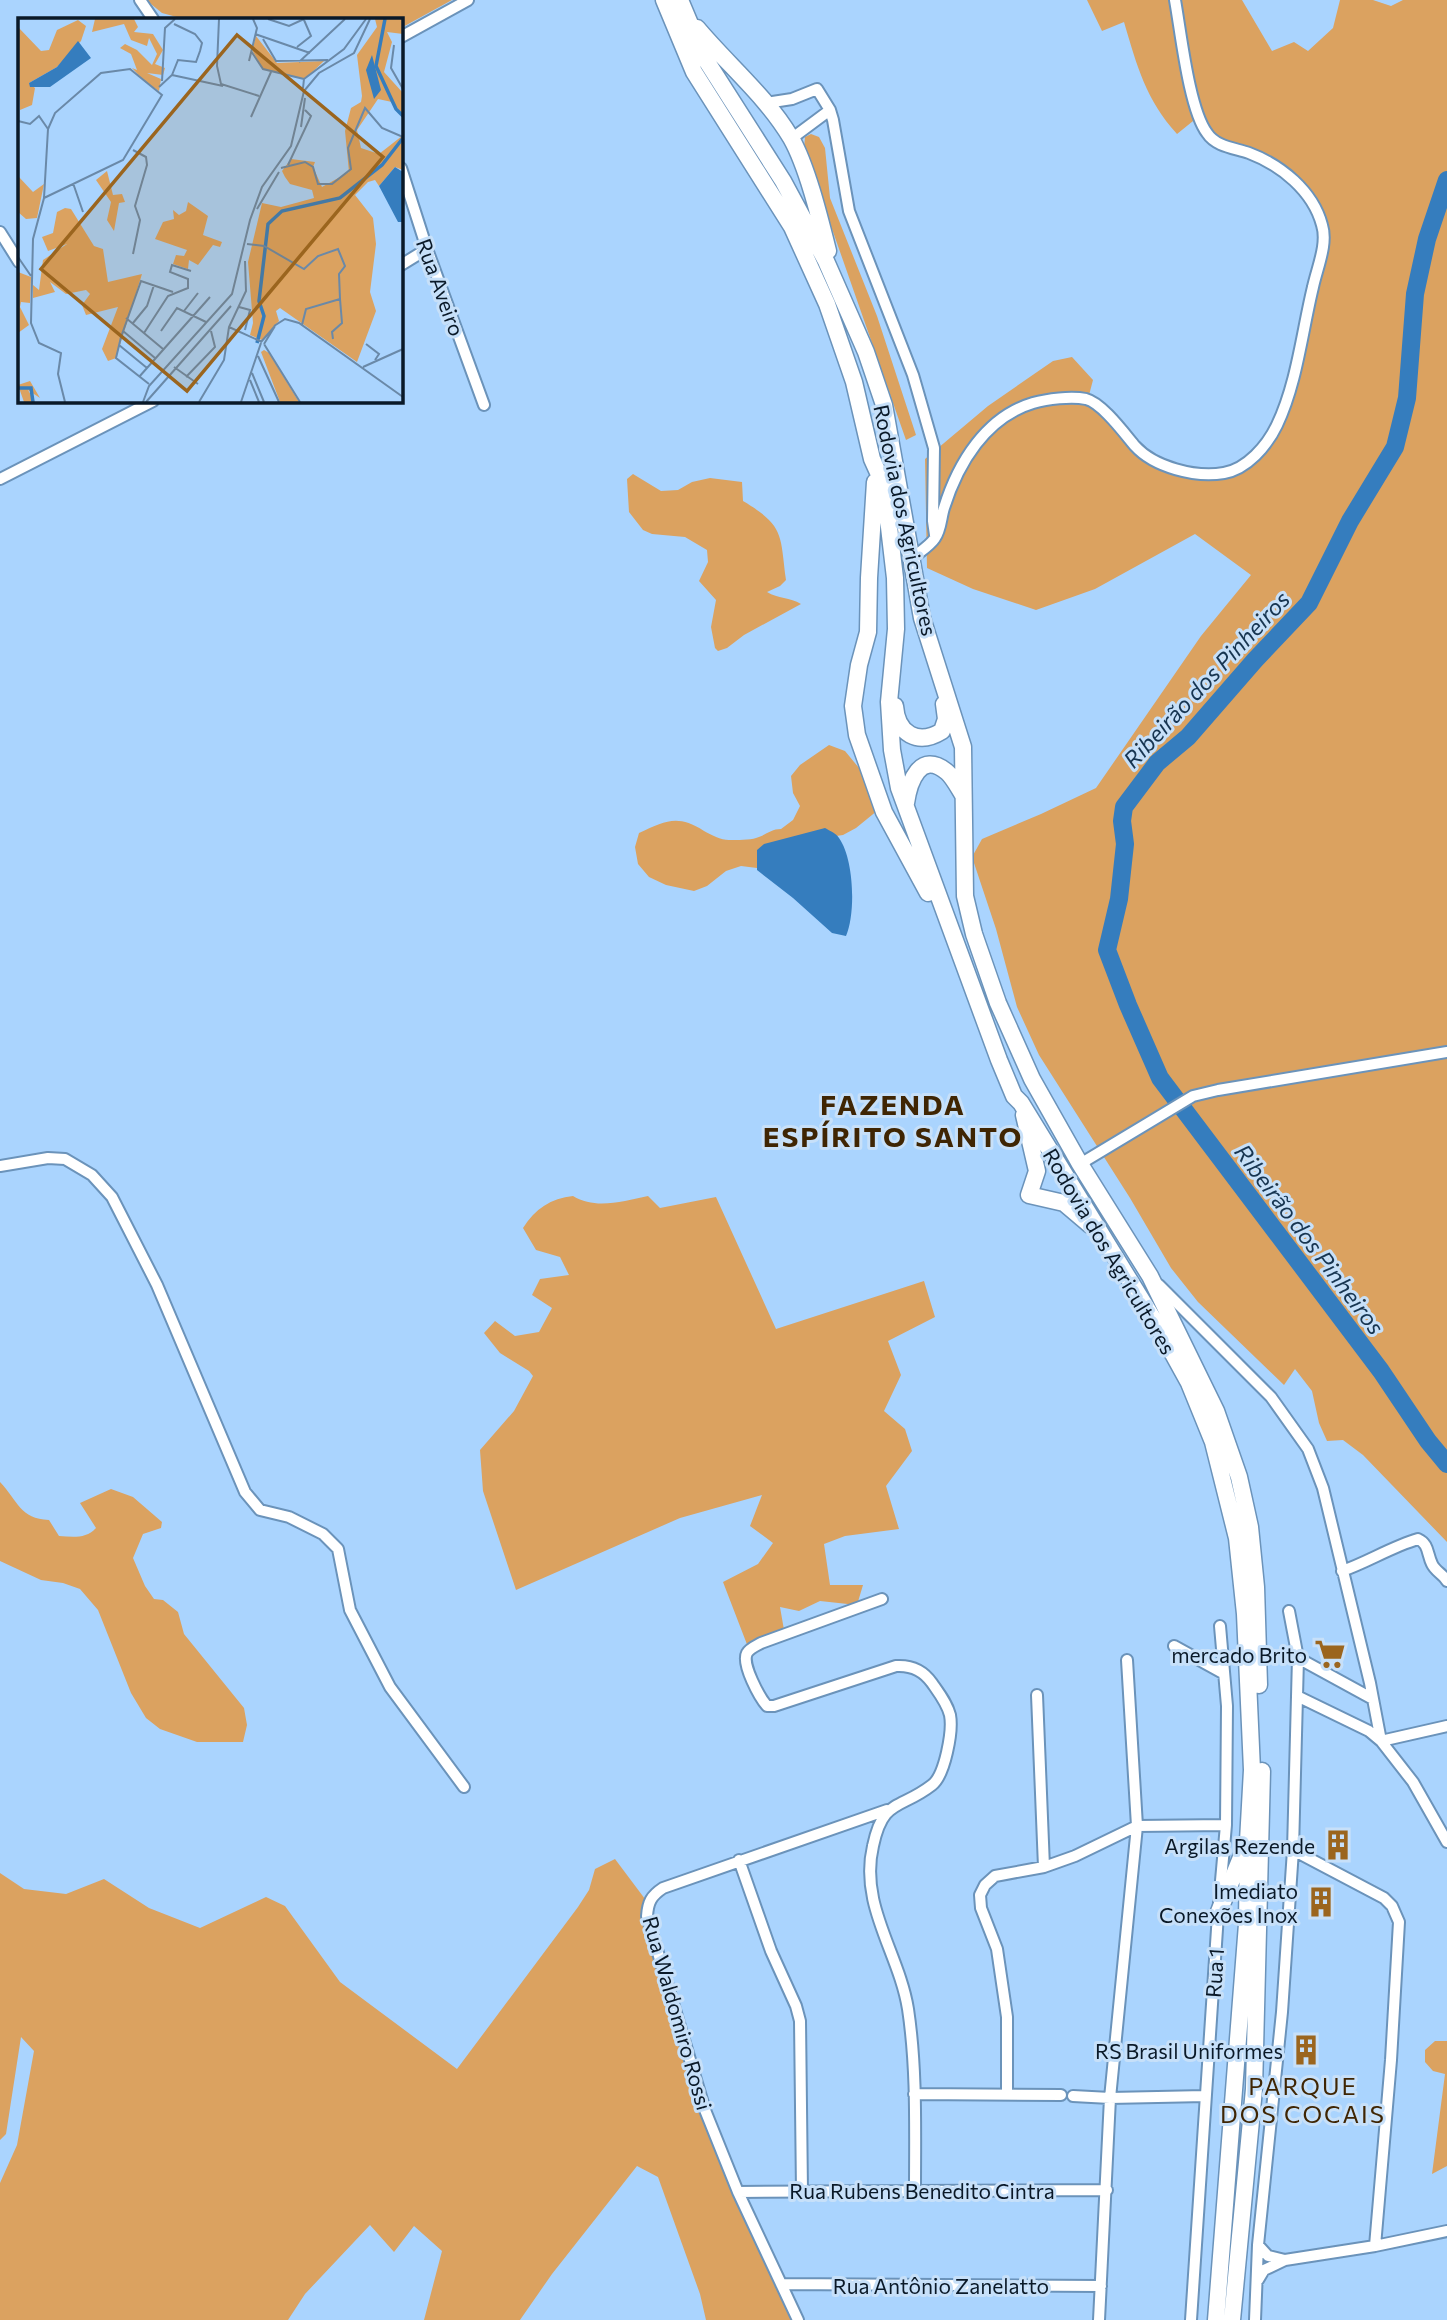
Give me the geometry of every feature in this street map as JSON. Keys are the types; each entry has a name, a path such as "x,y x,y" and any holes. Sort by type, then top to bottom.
{"main road":[{"name":"Rodovia dos Agricultores","path":"664,0 694,72 779,203 827,304 854,382 872,458 881,479 895,578 896,629 888,702 892,750 905,808 999,1060 1014,1096 1021,1103 1157,1325 1189,1384 1213,1442 1225,1480 1237,1538 1245,1614 1252,1770 1247,1924 1216,2320"},
{"name":"Rodovia dos Agricultores","path":"682,6 704,57 783,181 836,281 866,352 884,405 922,618 963,747 965,897 984,968 1032,1079 1080,1164 1150,1276 1216,1411 1239,1476 1250,1527 1256,1587 1262,1759 1253,2105 1232,2320"},
{"path":"682,6 766,103 791,139 820,220 836,281"},
{"path":"872,458 875,485 869,578 870,609 853,706 857,735 884,812 962,956"},
{"path":"891,662 896,715 905,732 916,738 931,738 942,731 946,719 942,677"},
{"path":"905,808 909,785 921,767 932,765 949,773 963,795"},
{"path":"1021,1103 1037,1171 1029,1195 1064,1203 1100,1233"},
{"path":"1217,1914 1248,1841"}],"street":[{"path":"140,0 152,18"},
{"path":"402,36 468,0"},
{"path":"911,559 936,537 944,508 966,458 984,433 1003,417 1035,402 1087,399 1108,414 1138,449 1149,457 1172,467 1203,474 1224,473 1241,467 1257,454 1277,427 1300,348 1323,246 1324,229 1309,197 1294,181 1268,162 1250,153 1228,148 1205,131 1192,95 1175,0"},
{"path":"766,103 792,99 817,89 830,110 849,211 913,374 934,448 933,521 936,537"},
{"path":"791,139 830,110"},
{"name":"Rua Aveiro","path":"402,171 427,249 484,405"},
{"path":"0,232 18,260"},
{"path":"402,264 427,249"},
{"path":"0,479 151,402"},
{"path":"1080,1164 1193,1096 1447,1052"},
{"path":"0,1166 48,1158 65,1159 92,1175 112,1197 157,1286 245,1492 260,1510 289,1517 323,1534 338,1549 350,1610 384,1675 464,1787"},
{"path":"1150,1276 1271,1397 1308,1450 1323,1488 1381,1741"},
{"path":"1342,1571 1418,1539 1424,1543 1433,1566 1447,1581"},
{"name":"Rua Waldomiro Rossi","path":"798,2320 738,2192 705,2110 647,1916 648,1903 663,1888 887,1810 933,1785 943,1766 950,1734 950,1716 945,1702 930,1679 918,1669 907,1665 896,1666 774,1706 765,1705 747,1668 748,1650 761,1643 882,1599"},
{"path":"1255,2320 1258,2245 1282,2012 1293,1850 1299,1697 1298,1658 1289,1611"},
{"name":"Rua 1","path":"1191,2320 1217,1914 1226,1825 1227,1706 1220,1626"},
{"path":"1174,1646 1223,1673"},
{"path":"1298,1658 1373,1699"},
{"path":"1099,2320 1110,2098 1137,1826 1127,1660"},
{"path":"1348,1685 1367,1674"},
{"path":"1037,1695 1044,1867"},
{"path":"1299,1697 1369,1731 1381,1741 1413,1782 1447,1842"},
{"path":"1381,1741 1447,1726"},
{"path":"887,1810 878,1824 869,1880 880,1925 901,1977 908,2008 914,2094 915,2190"},
{"path":"1007,2094 1007,2017 1004,1987 997,1949 981,1908 980,1895 985,1885 995,1877 1044,1867 1075,1856 1137,1826 1226,1825"},
{"path":"1293,1850 1384,1898 1392,1906 1399,1922 1391,2060 1375,2246"},
{"path":"739,1860 771,1951 800,2021 802,2190"},
{"path":"914,2094 1110,2098 1205,2096"},
{"name":"Rua Rubens Benedito Cintra","path":"738,2192 1107,2190"},
{"path":"1256,2286 1264,2270 1285,2260 1447,2231"},
{"path":"1258,2245 1268,2256 1285,2260"},
{"name":"Rua Antônio Zanelatto","path":"781,2284 1101,2286"}],"shaded area":[{"path":"146,0 452,0 402,27 402,18 180,18 162,13"},
{"path":"1087,0 1242,0 1272,51 1294,42 1308,51 1333,28 1340,0 1373,0 1391,6 1403,0 1447,0 1447,1542 1363,1455 1343,1440 1327,1441 1319,1423 1312,1391 1295,1369 1284,1385 1198,1302 1171,1268 1039,1055 1017,1007 996,929 972,857 982,839 1096,788 1201,636 1251,575 1195,534 1095,589 1036,610 973,589 927,568 925,459 988,406 1053,361 1072,357 1093,380 1088,399 1149,457 1203,474 1241,467 1277,427 1313,286 1322,221 1288,175 1228,148 1198,117 1177,134 1150,95 1138,68 1124,22 1102,31"},
{"path":"811,134 819,137 825,148 830,198 877,316 916,435 906,440 804,149 805,137"},
{"path":"633,474 661,491 678,490 692,482 710,478 742,482 743,501 767,518 781,542 786,580 767,592 801,604 718,651 711,627 716,600 699,581 708,562 707,550 685,537 652,534 643,530 629,512 627,479"},
{"path":"829,745 845,751 878,791 883,806 856,828 843,835 809,840 757,868 741,866 726,871 707,886 694,891 666,885 649,877 638,864 635,847 639,833 672,821 686,822 716,837 729,840 753,839 781,829 793,820 800,806 793,793 791,776 800,765"},
{"path":"573,1196 591,1203 600,1203 648,1196 660,1208 716,1197 776,1329 924,1281 935,1317 888,1341 901,1375 884,1411 905,1429 912,1451 886,1486 899,1529 845,1536 824,1544 830,1585 863,1585 857,1605 820,1601 799,1611 780,1607 784,1630 748,1647 723,1582 758,1564 773,1543 750,1526 762,1495 680,1518 516,1590 483,1491 480,1450 514,1411 533,1376 500,1353 484,1333 495,1321 515,1336 539,1332 552,1308 532,1295 540,1279 569,1275 560,1257 536,1250 523,1228 544,1206"},
{"path":"0,1482 25,1513 49,1520 59,1536 79,1536 92,1532 96,1528 80,1503 111,1489 133,1497 162,1522 161,1528 143,1534 133,1558 154,1599 163,1600 178,1612 184,1634 244,1708 247,1725 243,1742 197,1742 160,1729 146,1718 131,1693 98,1610 80,1589 41,1580 0,1561"},
{"path":"615,1859 648,1903 705,2110 798,2320 706,2320 700,2294 658,2177 637,2166 552,2274 520,2320 424,2320 442,2251 414,2226 394,2252 370,2225 305,2294 288,2320 0,2320 0,2183 17,2145 34,2051 21,2037 6,2134 0,2140 0,1873 24,1889 66,1894 104,1879 149,1908 200,1928 266,1897 285,1906 340,1982 457,2069 578,1907 589,1890 595,1869"},
{"path":"1435,2041 1447,2041 1447,2166 1432,2174 1445,2074 1433,2071 1425,2062 1425,2050"}],"water":[{"path":"825,828 839,838 848,859 852,900 846,936 832,933 757,870 757,850 764,844"}],"waterway":[{"name":"Ribeirão dos Pinheiros","path":"1447,180 1427,239 1415,294 1407,398 1395,447 1350,521 1309,603 1188,737 1157,763 1124,807 1122,821 1125,844 1119,899 1107,950 1160,1078 1381,1371 1428,1441 1447,1464"}],"place":[{"name":"mercado Brito","path":"1330,1654"},
{"name":"Argilas Rezende","path":"1338,1845"},
{"name":"Imediato Conexões Inox","path":"1321,1902"},
{"name":"RS Brasil Uniformes","path":"1306,2050"}],"district":[{"name":"FAZENDA ESPÍRITO SANTO","path":"893,1120"},
{"name":"PARQUE DOS COCAIS","path":"1303,2099"}]}
